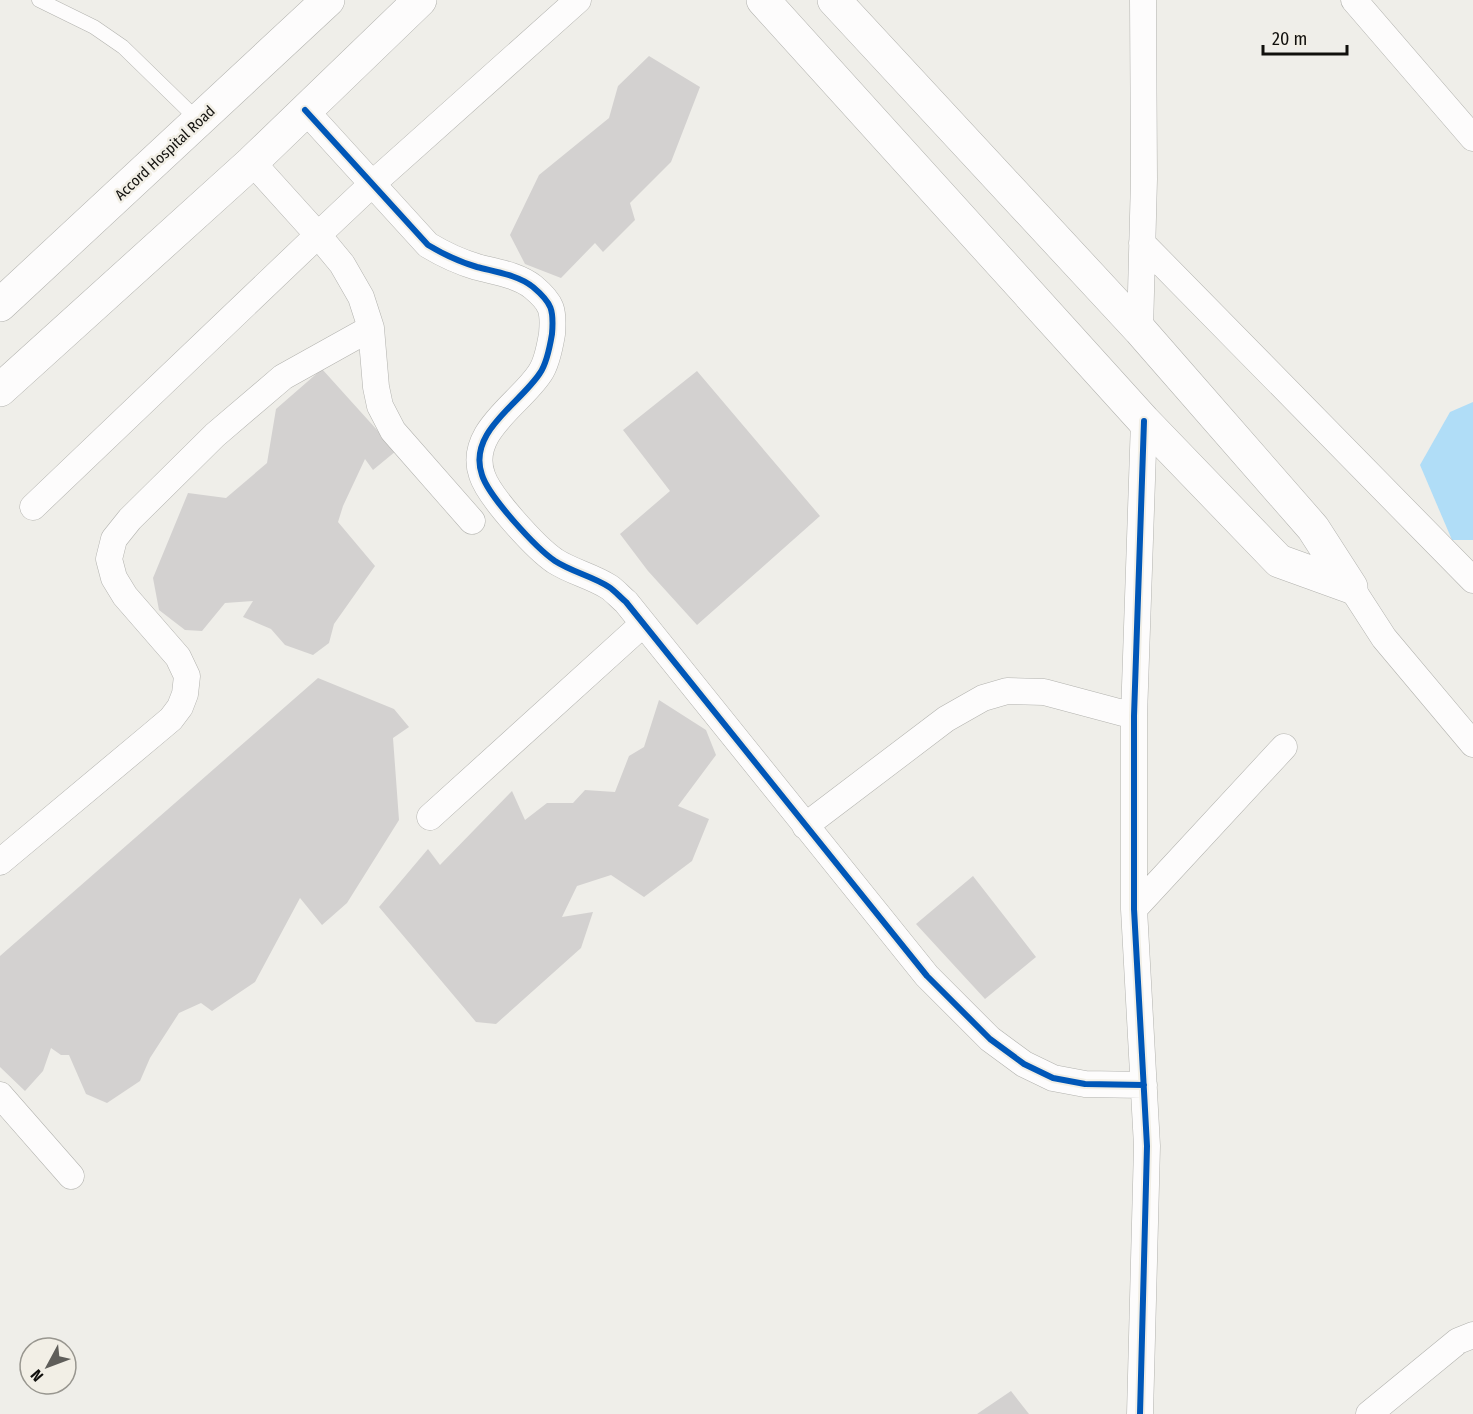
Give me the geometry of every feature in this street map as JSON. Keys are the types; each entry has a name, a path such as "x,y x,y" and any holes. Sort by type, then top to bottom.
{"street":[{"name":"Accord Hospital Road","path":"0,305 328,0"},
{"path":"0,390 252,162 420,0"},
{"path":"33,507 371,185 578,0"},
{"path":"763,0 1144,421 1279,561 1351,587"},
{"path":"834,0 1140,330 1313,528 1384,638 1473,744"},
{"path":"1140,330 1143,0"},
{"path":"1354,0 1473,138"},
{"path":"305,110 428,245 447,256 476,267 505,274 531,285 547,300 554,315 551,342 542,370 531,386 489,429 479,457 482,475 494,497 537,545 554,560 610,588 626,602 927,976 999,1046 1024,1064 1053,1078 1085,1084 1144,1085"},
{"path":"252,162 342,264 361,297 371,328 380,406 393,431 472,521"},
{"path":"1142,243 1473,580"},
{"path":"0,862 159,730 180,707 185,694 187,676 178,657 125,596 114,578 109,559 114,539 130,519 215,435 283,377 371,328"},
{"path":"1140,1414 1147,1146 1134,909 1134,716 1144,421"},
{"path":"430,817 643,624"},
{"path":"805,826 946,719 983,698 1007,691 1044,692 1134,716"},
{"path":"1134,909 1284,747"},
{"path":"0,1095 71,1176"},
{"path":"1369,1414 1458,1341 1473,1335"}],"lane":[{"path":"39,0 94,27 123,47 199,121"}],"water":[{"path":"1473,402 1473,540 1452,540 1420,465 1450,412"}],"building":[{"path":"649,56 700,87 671,162 630,203 635,220 603,252 595,243 561,278 525,264 510,235 539,175 609,118 618,86"},
{"path":"322,369 396,451 373,470 365,459 338,522 375,566 334,624 329,643 313,655 285,645 271,629 243,617 253,601 225,603 202,631 185,630 159,610 153,578 188,493 226,498 267,463 276,409"},
{"path":"697,371 820,516 697,625 648,571 620,534 670,491 623,430"},
{"path":"318,678 394,709 409,727 393,738 399,820 347,903 322,925 300,898 255,982 212,1011 201,1003 179,1013 150,1058 140,1081 107,1103 86,1094 69,1055 61,1055 51,1048 43,1071 25,1091 0,1067 0,956"},
{"path":"659,700 706,730 716,755 678,806 709,819 692,861 644,897 611,875 577,886 562,917 593,912 581,948 496,1024 476,1022 379,907 428,849 440,865 512,791 525,820 547,803 573,803 585,790 615,792 629,756 644,747"},
{"path":"973,876 1036,957 985,999 916,924"},
{"path":"1011,1391 1029,1414 977,1414"}],"cycle path":[{"path":"305,110 428,245 464,263 521,280 533,287 548,303 553,326 545,364 531,385 488,432 479,460 486,484 514,521 555,561 602,583 626,602 927,976 990,1039 1024,1064 1053,1078 1085,1084 1144,1085"},
{"path":"1140,1414 1147,1146 1134,909 1134,716 1144,421"}]}
